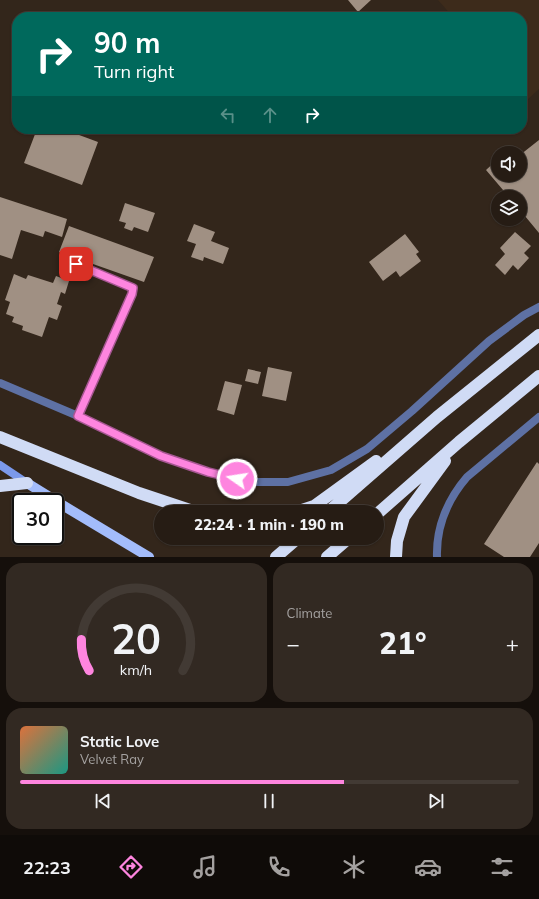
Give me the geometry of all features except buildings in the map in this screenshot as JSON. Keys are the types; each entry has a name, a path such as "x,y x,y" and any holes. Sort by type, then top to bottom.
{"highway":[{"path":"336,505 437,417 539,335"},
{"path":"384,508 459,442 539,376"},
{"path":"315,505 437,417"},
{"path":"0,437 139,493 175,505"},
{"path":"396,557 397,540 404,517 459,442"},
{"path":"0,486 27,483"},
{"path":"276,557 290,545"},
{"path":"327,557 341,545"}],"main road":[{"path":"0,466 69,510 149,557"}],"street":[{"path":"0,383 78,416 161,456 208,472 252,482 288,482 331,470 367,449 412,411 489,341 524,315 539,307"},
{"path":"437,557 436,544 440,524 458,488 468,477 539,417"}],"lane":[{"path":"76,264 133,288 132,294 78,416"}],"shaded area":[{"path":"438,0 539,0 539,89 527,100 527,12 449,12"}],"route":[{"path":"76,264 133,288 132,294 78,416 161,456 208,472 237,479"}]}
